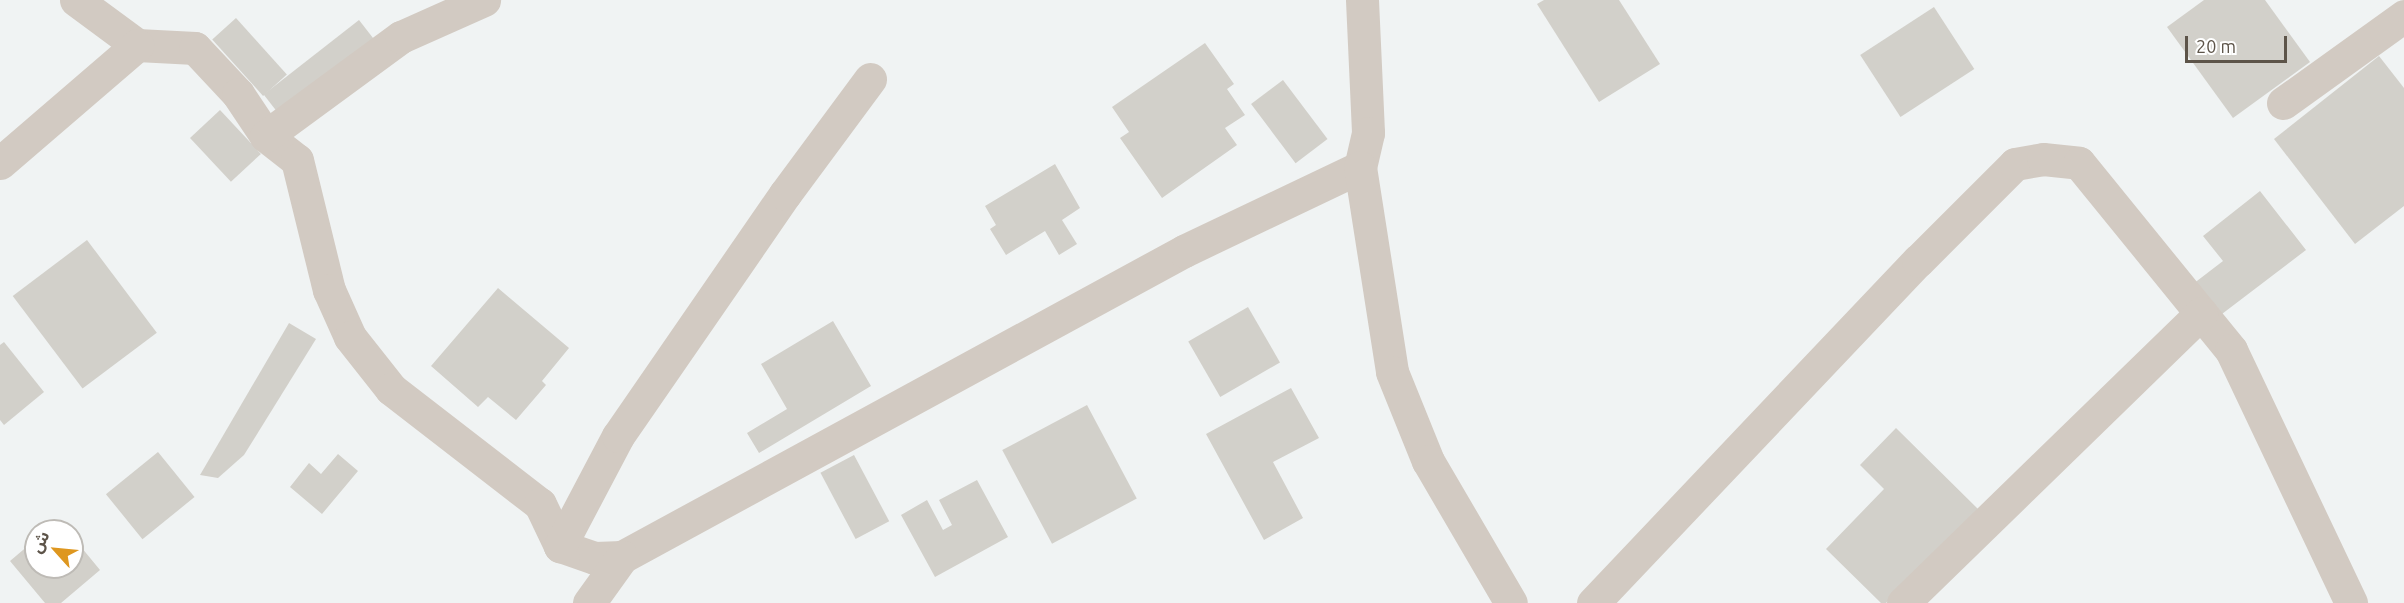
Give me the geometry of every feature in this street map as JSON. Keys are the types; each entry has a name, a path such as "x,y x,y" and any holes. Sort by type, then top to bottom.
{"street":[{"path":"76,0 137,45 195,48 238,94 266,136 297,160 328,290 350,337 391,389 540,504 560,546 595,558 622,557"},
{"path":"266,136 401,37 484,0"},
{"path":"1362,0 1368,133 1360,167 1392,372 1428,461 1511,603"},
{"path":"2283,103 2404,16"},
{"path":"0,163 137,45"},
{"path":"560,546 618,436 785,194 870,79"},
{"path":"1593,603 1918,261 2015,164 2043,159 2079,163 2231,350 2351,603"},
{"path":"589,603 622,557 1184,251 1360,167"},
{"path":"1903,603 2201,314"}],"building":[{"path":"1544,0 1619,0 1660,64 1599,102 1537,4"},
{"path":"2204,0 2265,0 2310,62 2233,118 2167,27"},
{"path":"1934,7 1974,69 1901,117 1860,55"},
{"path":"236,18 287,74 263,96 212,39"},
{"path":"359,20 374,39 278,113 264,94"},
{"path":"1205,43 1234,84 1227,89 1245,115 1225,128 1237,145 1162,198 1120,138 1129,132 1112,107"},
{"path":"2379,56 2404,88 2404,206 2355,244 2274,139"},
{"path":"1283,80 1328,139 1296,163 1251,104"},
{"path":"220,110 261,154 231,182 190,138"},
{"path":"1055,164 1080,208 1062,220 1077,244 1059,255 1045,231 1006,255 990,229 996,225 985,206"},
{"path":"2260,191 2306,250 2218,317 2193,284 2223,261 2203,236"},
{"path":"87,240 157,333 83,389 13,296"},
{"path":"498,288 569,348 542,381 546,385 516,420 488,397 478,407 431,366"},
{"path":"1248,307 1280,362 1220,397 1188,342"},
{"path":"833,321 871,386 759,453 747,433 787,409 761,364"},
{"path":"289,323 316,339 244,455 218,478 200,475"},
{"path":"4,342 44,392 4,425 0,420 0,345"},
{"path":"1291,388 1319,438 1273,462 1303,518 1264,540 1206,434"},
{"path":"1087,405 1137,499 1052,544 1002,450"},
{"path":"1896,428 1978,509 1886,603 1881,603 1826,549 1884,489 1860,465"},
{"path":"158,452 195,497 142,539 106,494"},
{"path":"338,454 358,471 322,514 290,487 309,463 321,474"},
{"path":"854,455 889,521 856,539 820,473"},
{"path":"977,480 1008,537 935,577 901,515 927,500 943,530 952,525 939,500"},
{"path":"24,549 24,578 10,561"},
{"path":"84,551 100,570 61,603 45,603 25,579 84,579"}]}
